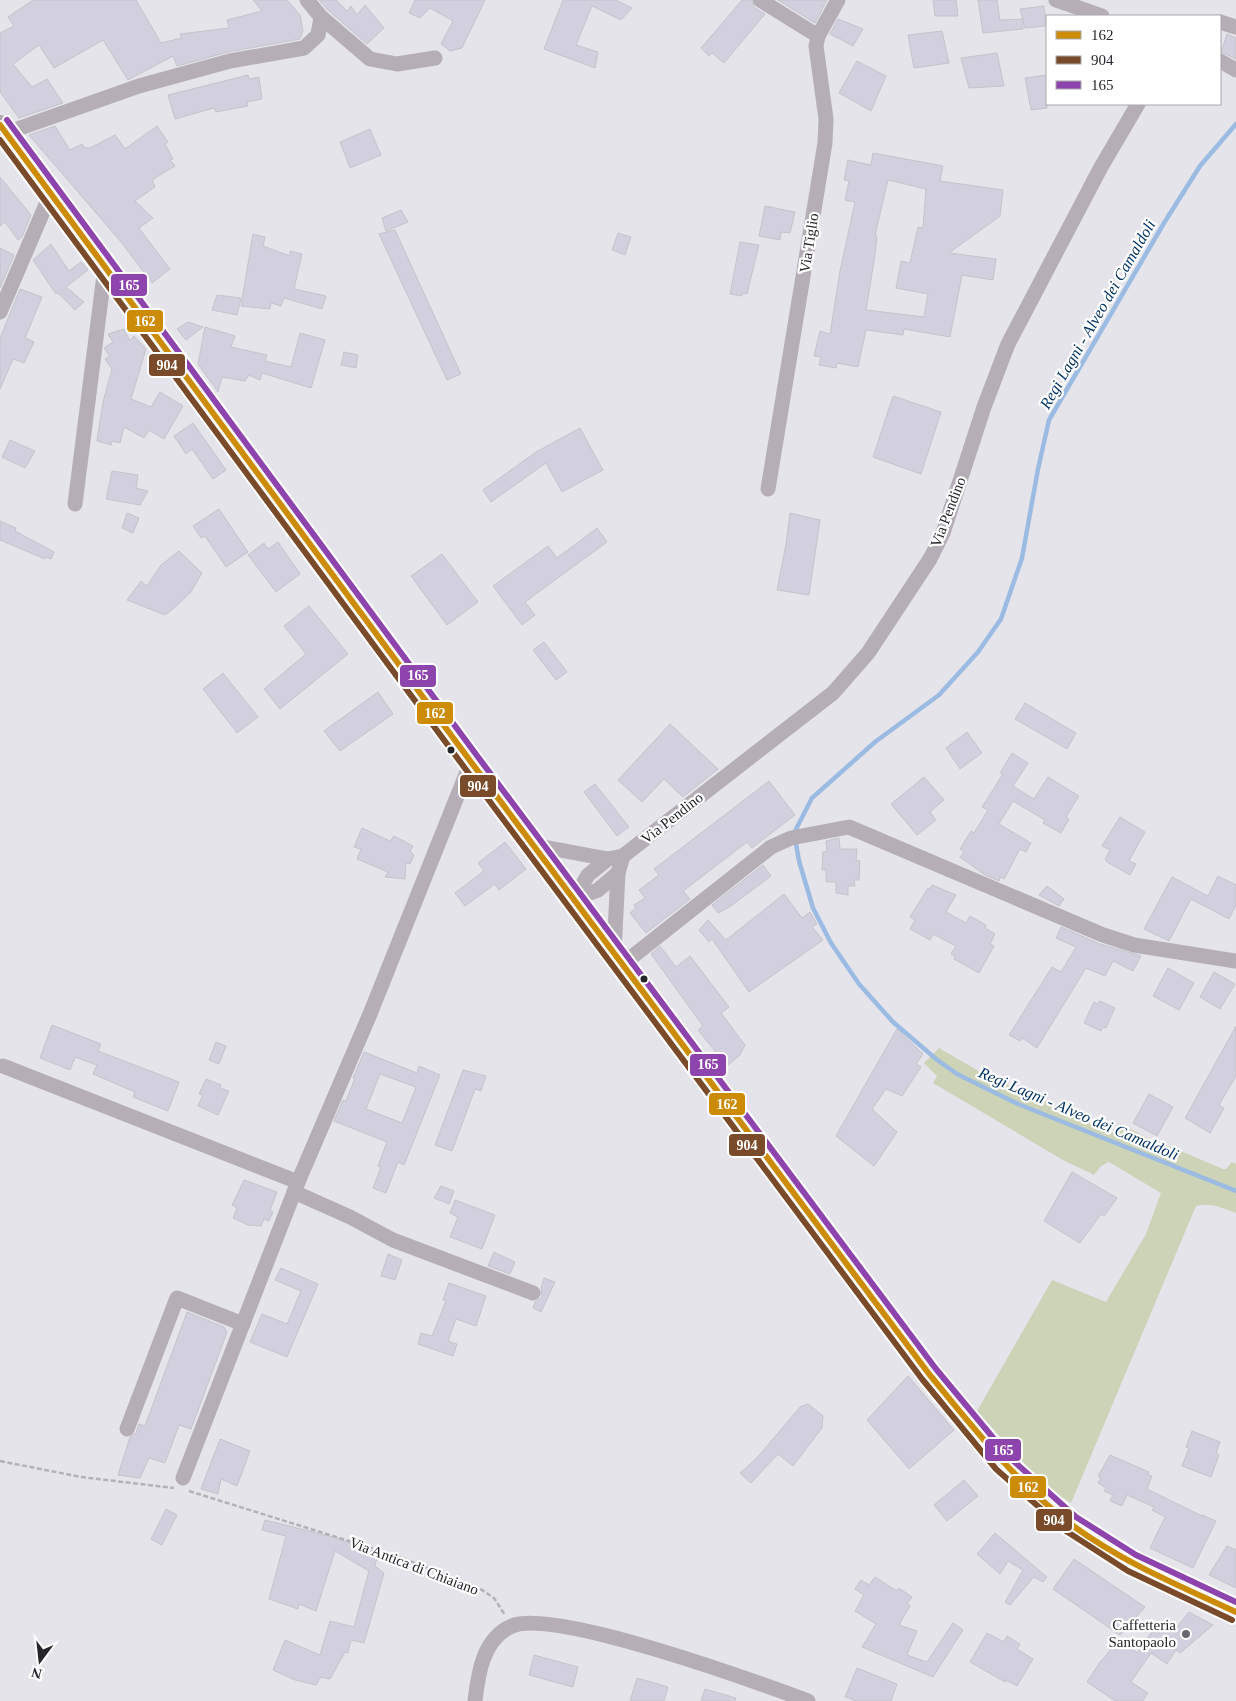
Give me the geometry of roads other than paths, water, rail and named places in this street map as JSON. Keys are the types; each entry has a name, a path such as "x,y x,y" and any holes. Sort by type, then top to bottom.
{"main road":[{"path":"2,131 51,193 471,762 929,1374 1003,1463 1071,1524 1103,1546 1132,1563 1236,1612"}],"street":[{"path":"307,0 321,18 370,59 396,64 435,58"},
{"path":"760,0 818,36"},
{"name":"Via Tiglio","path":"768,489 825,143 826,119 816,46 818,36 838,0"},
{"path":"1056,0 1099,15"},
{"path":"2,131 139,86 230,61 304,48 318,35 321,18"},
{"path":"1221,22 1236,27"},
{"path":"1221,62 1236,70"},
{"name":"Via Pendino","path":"533,845 608,859 624,856 833,692 868,653 930,559 943,533 984,407 1008,344 1101,167 1137,105"},
{"path":"0,312 51,193"},
{"path":"75,504 105,267"},
{"path":"183,1478 296,1187 370,1014 471,762"},
{"path":"618,958 771,847 796,837 849,827 1103,935 1134,945 1236,961"},
{"path":"618,958 618,873 624,856"},
{"name":"Via Pendino","path":"574,899 588,875 608,859"},
{"path":"574,899 598,890 618,873"},
{"path":"3,1066 296,1187 400,1244 533,1293"},
{"path":"127,1429 176,1298 243,1324"},
{"path":"475,1701 478,1680 487,1650 497,1637 510,1626 528,1622 550,1623 626,1642 728,1672 808,1701"}],"waterway":[{"name":"Regi Lagni - Alveo dei Camaldoli","path":"1236,124 1200,166 1164,223 1049,420 1022,558 1001,619 978,652 939,695 875,742 812,798 794,833 799,861 813,908 831,943 859,984 893,1022 936,1059 957,1074 1018,1104 1236,1191"}],"place":[{"name":"Caffetteria Santopaolo","path":"1186,1634"}]}
